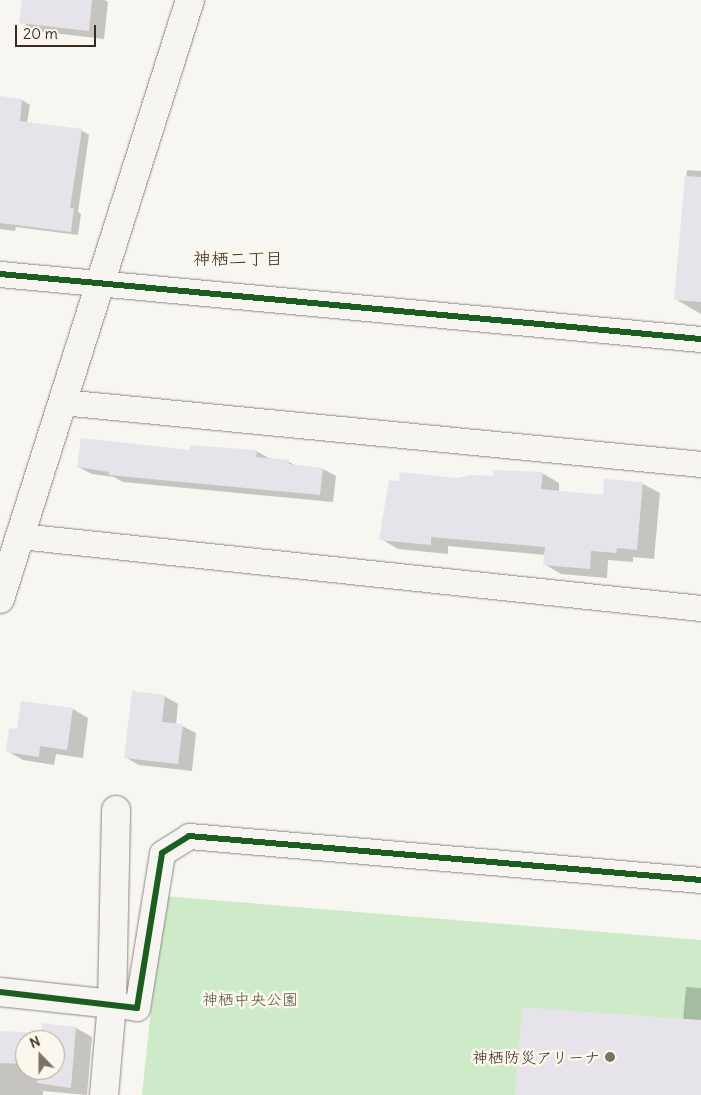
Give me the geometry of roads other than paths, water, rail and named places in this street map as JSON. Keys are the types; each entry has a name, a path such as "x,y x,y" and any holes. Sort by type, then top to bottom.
{"street":[{"path":"0,599 190,0"},
{"path":"0,274 701,339"},
{"path":"62,402 701,464"},
{"path":"20,536 701,608"},
{"path":"104,1095 112,1004 116,810"},
{"path":"0,992 137,1008 162,853 189,836 701,880"}],"place":[{"name":"神栖防災アリーナ","path":"610,1057"}],"district":[{"name":"神栖二丁目","path":"238,259"}],"park label":[{"name":"神栖中央公園","path":"250,999"}]}
